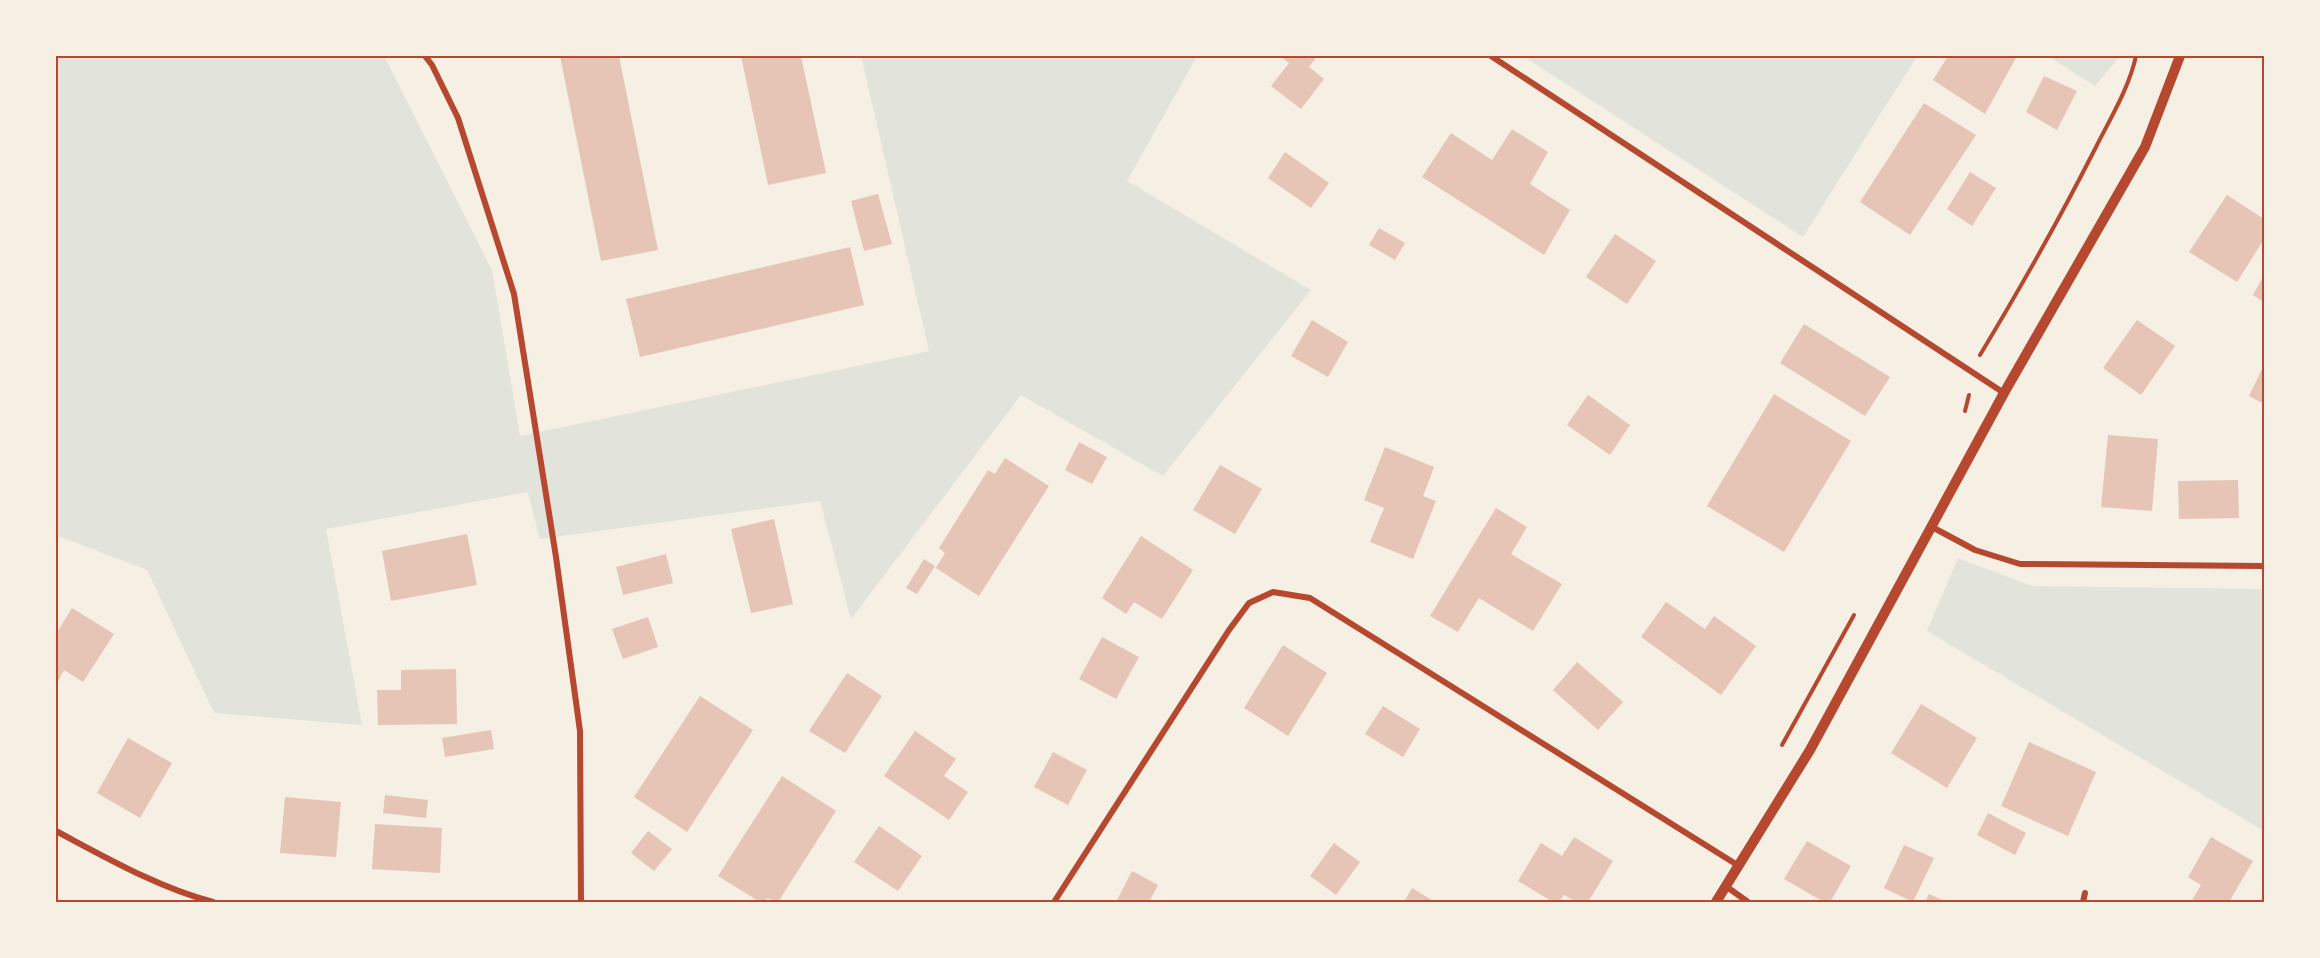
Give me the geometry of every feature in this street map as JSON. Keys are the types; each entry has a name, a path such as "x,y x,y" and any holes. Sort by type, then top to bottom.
{"street":[{"path":"425,56 432,65 458,118 514,294 556,557 580,731 581,903"},
{"path":"1491,56 2004,393"},
{"path":"1716,903 1810,750 2004,393 2145,147 2180,56"},
{"path":"1932,527 1975,550 2020,564 2265,566"},
{"path":"1054,903 1229,630 1249,603 1273,592 1310,598 1739,867"},
{"path":"56,831 98,854 191,897 213,903"},
{"path":"1727,887 1748,903"},
{"path":"2083,903 2085,893"}],"path":[{"path":"1971,370 2022,285 2079,180 2132,76 2136,56"}],"shaded area":[{"path":"56,56 384,56 492,270 520,436 929,351 861,56 1197,56 1127,181 1311,290 1163,476 1021,395 851,619 820,501 540,539 528,492 326,529 362,725 214,713 147,570 56,535"},
{"path":"1523,56 1917,56 1803,237"},
{"path":"2048,56 2120,56 2095,86"},
{"path":"1958,558 2032,586 2264,589 2264,831 1927,631"}],"building":[{"path":"560,56 619,56 658,250 601,261"},
{"path":"741,56 801,56 826,173 768,185"},
{"path":"1280,56 1317,56 1309,67 1324,79 1301,109 1271,86 1289,63"},
{"path":"1948,56 2017,56 1985,114 1933,80"},
{"path":"2044,76 2077,91 2057,130 2026,112"},
{"path":"1924,103 1976,135 1910,235 1860,202"},
{"path":"1512,129 1548,152 1530,184 1570,210 1544,255 1422,177 1451,133 1492,160"},
{"path":"1285,152 1329,183 1311,208 1268,178"},
{"path":"1970,172 1996,188 1972,226 1947,209"},
{"path":"878,194 892,244 864,251 851,201"},
{"path":"2227,195 2264,219 2264,239 2237,282 2189,252"},
{"path":"1379,228 1405,243 1395,260 1369,245"},
{"path":"1615,234 1656,261 1627,304 1586,277"},
{"path":"850,247 864,305 640,357 626,299"},
{"path":"2264,275 2264,302 2253,295"},
{"path":"1312,320 1348,342 1328,377 1291,356"},
{"path":"2137,320 2175,346 2141,395 2103,368"},
{"path":"1804,324 1890,377 1865,416 1780,363"},
{"path":"2264,365 2264,404 2249,396"},
{"path":"1774,394 1851,441 1784,552 1707,506"},
{"path":"1588,395 1630,425 1610,455 1567,425"},
{"path":"2108,435 2158,439 2152,511 2101,507"},
{"path":"1079,442 1107,457 1092,484 1065,470"},
{"path":"1385,447 1434,467 1423,496 1436,501 1413,559 1370,542 1384,508 1364,500"},
{"path":"1005,458 1049,486 979,596 936,568 945,553 939,548 988,470 995,474"},
{"path":"1220,465 1262,489 1235,534 1193,510"},
{"path":"2238,480 2239,518 2179,519 2178,481"},
{"path":"1496,508 1527,527 1511,554 1562,584 1533,631 1479,598 1458,632 1430,616"},
{"path":"774,519 793,604 751,613 731,529"},
{"path":"467,534 477,585 391,601 382,551"},
{"path":"1141,536 1193,570 1162,619 1134,602 1126,614 1102,598"},
{"path":"666,554 673,583 623,595 616,567"},
{"path":"924,559 935,566 917,594 906,588"},
{"path":"1666,602 1705,629 1714,616 1756,646 1721,695 1641,637"},
{"path":"72,608 114,634 83,682 64,670 56,685 56,634"},
{"path":"648,617 658,647 623,659 612,629"},
{"path":"1102,637 1139,657 1116,699 1079,679"},
{"path":"1283,645 1327,673 1288,736 1244,708"},
{"path":"1577,662 1623,702 1598,730 1553,690"},
{"path":"456,669 457,724 378,725 377,690 401,690 401,670"},
{"path":"847,673 882,696 845,753 809,731"},
{"path":"700,696 753,730 687,832 634,797"},
{"path":"1921,704 1977,738 1947,788 1891,753"},
{"path":"1383,706 1420,729 1403,757 1365,734"},
{"path":"491,730 494,749 445,757 442,738"},
{"path":"915,731 956,759 944,776 968,792 949,820 884,776"},
{"path":"128,738 172,763 140,818 97,793"},
{"path":"2029,742 2096,772 2068,836 2001,806"},
{"path":"1053,752 1087,770 1068,805 1034,787"},
{"path":"782,776 836,811 778,902 767,898 765,902 760,902 718,876"},
{"path":"385,795 428,800 426,818 383,813"},
{"path":"285,797 341,802 336,857 280,853"},
{"path":"1988,813 2026,833 2015,855 1977,835"},
{"path":"375,824 442,828 440,873 372,869"},
{"path":"879,826 922,856 898,891 854,862"},
{"path":"648,831 672,849 654,871 631,853"},
{"path":"1574,837 1613,861 1588,902 1577,902 1564,895 1559,902 1553,902 1518,881 1541,843 1562,856"},
{"path":"2211,837 2253,861 2229,902 2191,902 2201,885 2188,877"},
{"path":"1807,841 1851,866 1830,902 1824,902 1784,879"},
{"path":"1334,843 1360,862 1336,895 1310,876"},
{"path":"1904,845 1934,858 1913,902 1884,888"},
{"path":"1132,871 1158,885 1149,902 1117,900"},
{"path":"1412,888 1435,902 1404,902"},
{"path":"1929,894 1947,902 1925,902"}]}
